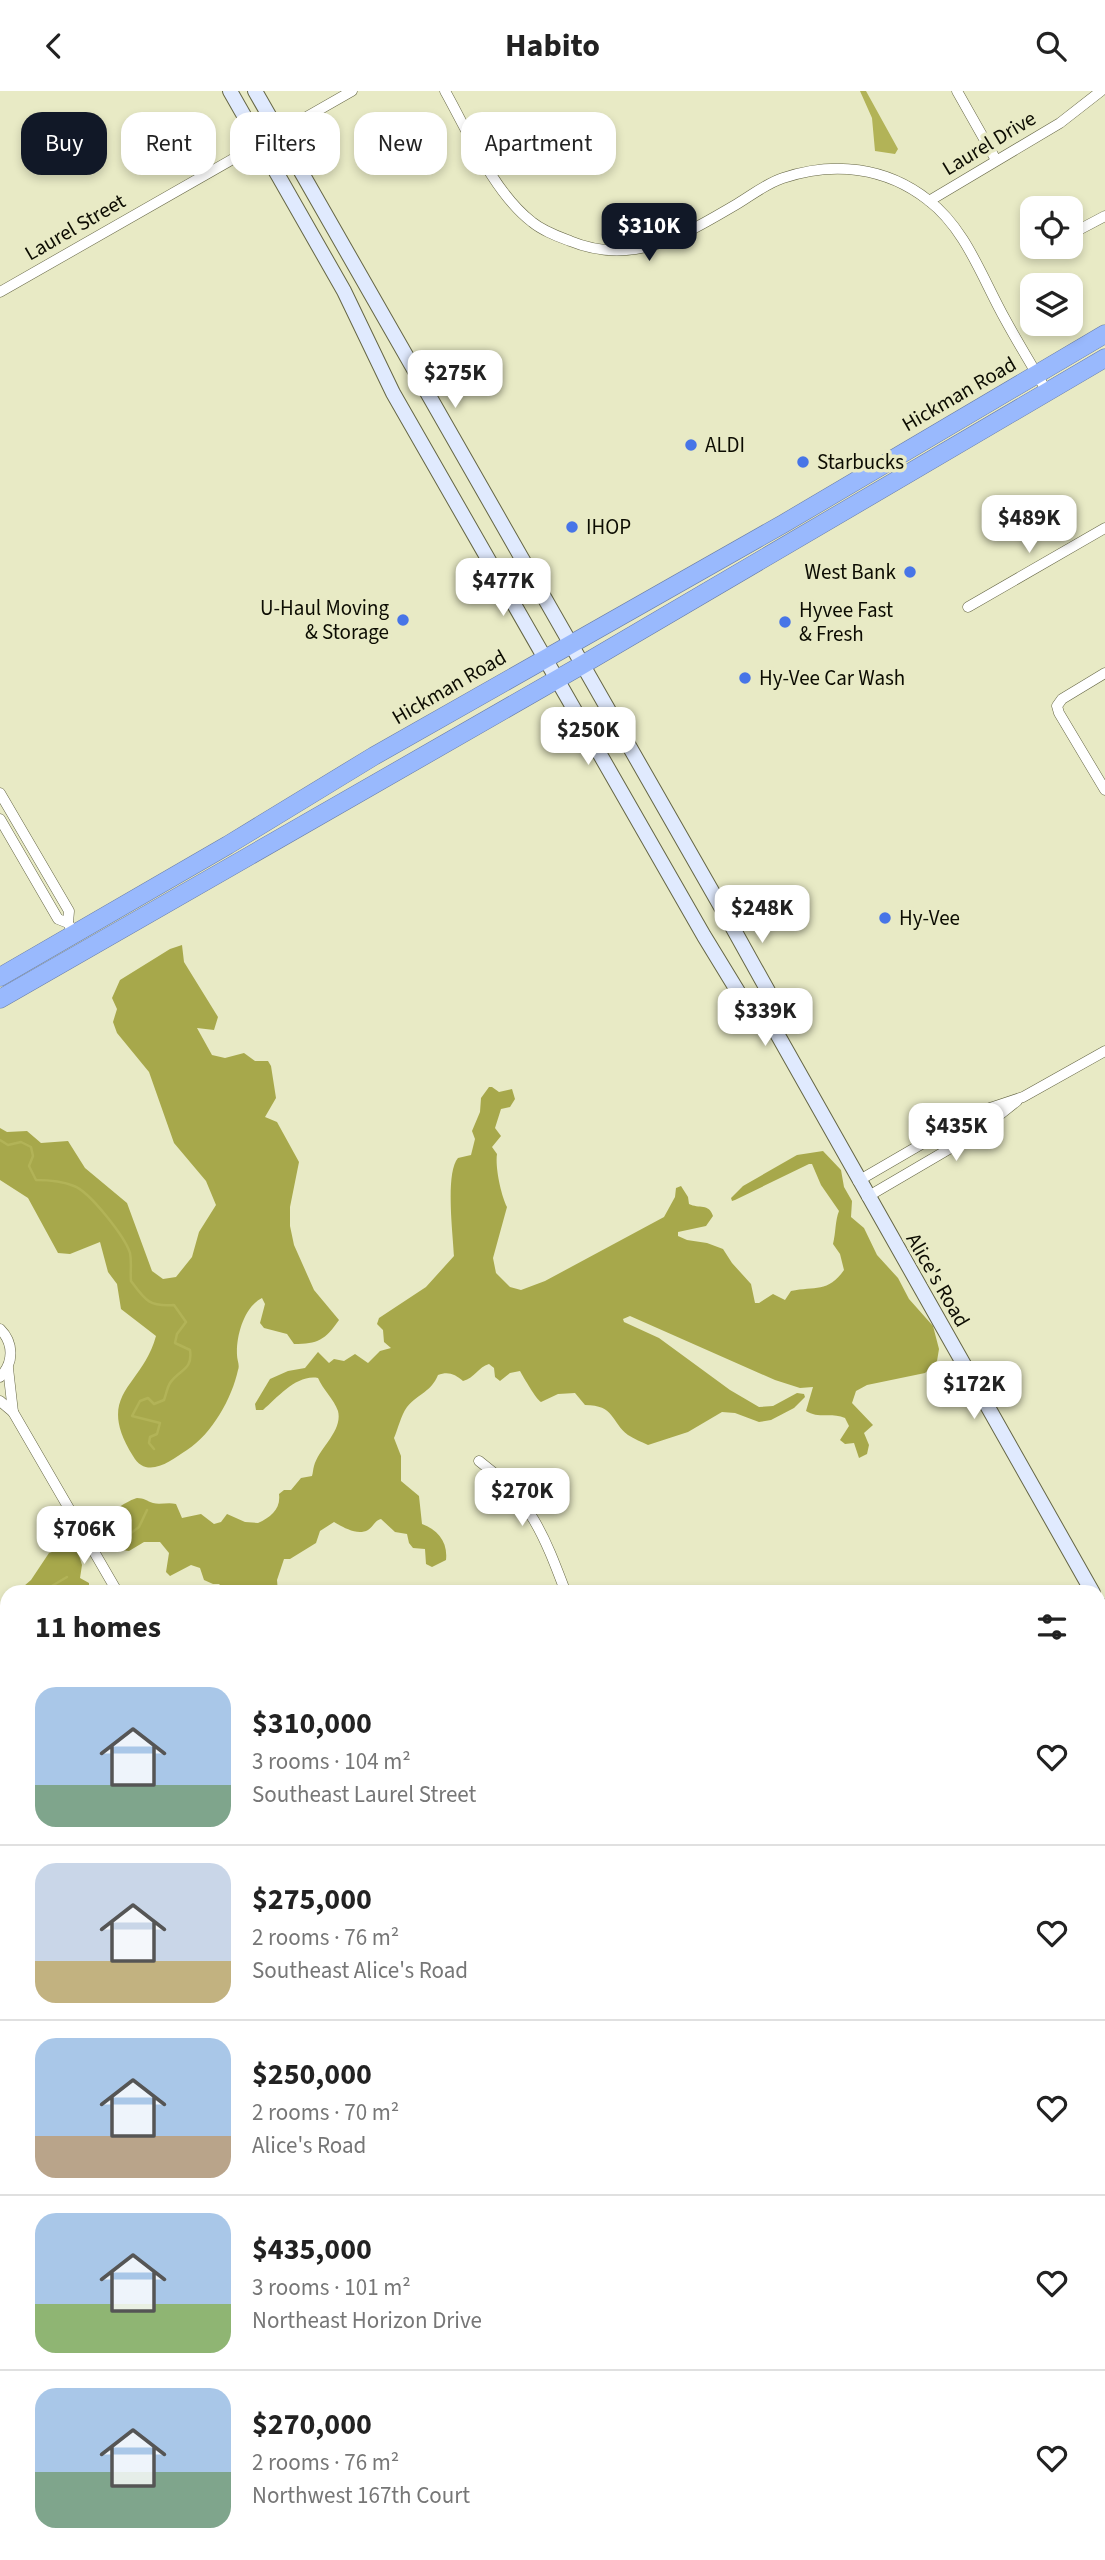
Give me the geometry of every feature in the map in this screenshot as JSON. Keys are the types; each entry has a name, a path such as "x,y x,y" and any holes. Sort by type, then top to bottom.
{"highway":[{"name":"Hickman Road","path":"0,977 71,929 195,864 545,657 783,524 1105,334"},
{"name":"Hickman Road","path":"0,999 558,679 1105,358"},
{"path":"80,953 82,944 185,881 194,872 195,864"},
{"path":"0,991 67,953 76,941 71,929"}],"main road":[{"name":"Alice's Road","path":"229,91 242,112"},
{"name":"Alice's Road","path":"255,91 267,112"},
{"name":"Alice's Road","path":"278,175 344,291 393,393 704,936 751,1013 771,1023"},
{"name":"Alice's Road","path":"303,175 773,1000 771,1023 1088,1585"}],"street":[{"name":"Laurel Street","path":"316,112 352,91"},
{"path":"445,91 505,193 531,222 548,232 589,248 633,250 666,243 781,178 824,168 855,168 895,179 929,201 961,236 1047,392"},
{"path":"957,91 996,160"},
{"name":"Laurel Drive","path":"929,201 1060,123 1101,91"},
{"name":"Laurel Street","path":"0,292 230,160"},
{"path":"1083,228 1105,216"},
{"path":"968,607 1105,528"},
{"path":"1105,673 1062,699 1057,706 1105,790"},
{"path":"0,793 69,911 71,929"},
{"path":"0,819 58,919 71,929"},
{"path":"867,1197 978,1132 1023,1097 1105,1051"},
{"path":"858,1181 975,1113 1023,1097"},
{"path":"0,1329 11,1346 8,1365 13,1412"},
{"path":"0,1377 8,1365"},
{"path":"0,1401 13,1412 113,1585"},
{"path":"479,1461 507,1483 530,1512 553,1556 563,1585"}],"shaded area":[{"path":"860,91 866,91 898,149 895,154 875,151 872,118"},
{"path":"182,945 184,962 218,1017 214,1030 197,1028 212,1055 225,1058 244,1053 255,1061 268,1061 271,1066 276,1098 265,1117 277,1122 299,1162 290,1207 294,1245 314,1290 339,1320 320,1339 294,1344 287,1334 264,1328 260,1323 265,1304 262,1298 256,1302 246,1315 240,1331 237,1347 239,1368 220,1415 196,1443 166,1463 152,1468 145,1467 133,1456 122,1435 118,1418 119,1404 149,1354 156,1336 121,1309 117,1284 108,1272 100,1242 70,1254 58,1253 28,1198 0,1180 0,1128 7,1132 27,1131 41,1143 68,1141 85,1168 127,1203 152,1271 163,1279 176,1277 192,1257 199,1232 216,1205 206,1181 174,1143 149,1072 117,1033 113,1022 117,1009 112,998 120,980 170,949"},
{"path":"489,1087 492,1087 499,1092 512,1089 515,1099 510,1107 501,1109 495,1128 501,1136 492,1147 497,1154 499,1181 507,1207 493,1258 496,1273 510,1287 521,1290 545,1281 664,1217 675,1197 676,1188 681,1186 689,1204 709,1209 713,1216 706,1226 678,1232 678,1236 723,1249 751,1284 755,1303 773,1294 785,1300 791,1291 827,1285 844,1270 840,1254 833,1244 839,1211 821,1185 812,1164 735,1200 732,1201 731,1198 743,1186 797,1155 823,1151 841,1170 844,1187 852,1201 851,1217 864,1228 877,1255 898,1278 909,1299 933,1326 939,1349 937,1361 925,1373 867,1385 856,1391 852,1403 873,1425 864,1433 869,1445 867,1454 859,1458 854,1443 845,1444 840,1440 849,1426 845,1418 815,1415 806,1411 813,1387 800,1388 775,1380 630,1316 623,1319 624,1322 659,1338 730,1390 759,1407 773,1406 797,1393 804,1394 805,1397 794,1408 771,1420 759,1422 735,1413 722,1412 688,1432 648,1445 628,1435 607,1411 585,1405 575,1393 558,1394 541,1402 520,1371 510,1373 500,1381 489,1364 463,1381 445,1373 438,1375 428,1389 407,1407 394,1438 401,1456 401,1481 419,1496 422,1524 433,1530 444,1542 446,1560 432,1567 426,1564 425,1549 413,1548 407,1534 395,1532 381,1519 364,1532 350,1530 334,1522 320,1531 316,1543 290,1559 284,1559 277,1585 213,1584 204,1580 200,1568 191,1565 170,1576 166,1572 169,1553 160,1542 144,1542 129,1551 113,1545 104,1531 105,1520 133,1499 156,1504 176,1504 182,1518 201,1514 214,1524 221,1522 227,1514 245,1522 258,1523 274,1512 279,1494 284,1490 291,1490 301,1478 312,1476 317,1459 334,1432 339,1418 336,1407 318,1378 303,1379 295,1383 263,1410 256,1410 255,1404 270,1379 288,1371 305,1368 318,1352 329,1363 334,1359 344,1361 355,1354 368,1363 380,1351 391,1348 384,1342 383,1330 377,1324 379,1318 426,1287 454,1256 452,1177 458,1158 471,1155 475,1139 472,1131 480,1112 481,1098"},
{"path":"66,1547 78,1552 82,1565 80,1578 89,1585 25,1585 49,1553"}],"waterway":[{"path":"0,1140 8,1145 21,1142 31,1147 33,1156 29,1166 36,1180 69,1184 89,1197 127,1246 131,1257 131,1281 136,1288 148,1301 159,1305 174,1305 186,1322 177,1334 175,1343 190,1350 187,1366 170,1383 164,1400 154,1404 148,1398 140,1401 132,1416 160,1423 157,1434 150,1437 149,1443 154,1449"},
{"path":"123,1539 139,1527 147,1510"},
{"path":"54,1585 67,1577"}],"place":[{"name":"ALDI","path":"691,445"},
{"name":"Starbucks","path":"803,462"},
{"name":"IHOP","path":"572,527"},
{"name":"West Bank","path":"910,572"},
{"name":"U-Haul Moving & Storage","path":"403,620"},
{"name":"Hyvee Fast & Fresh","path":"785,622"},
{"name":"Hy-Vee Car Wash","path":"745,678"},
{"name":"Hy-Vee","path":"885,918"}]}
